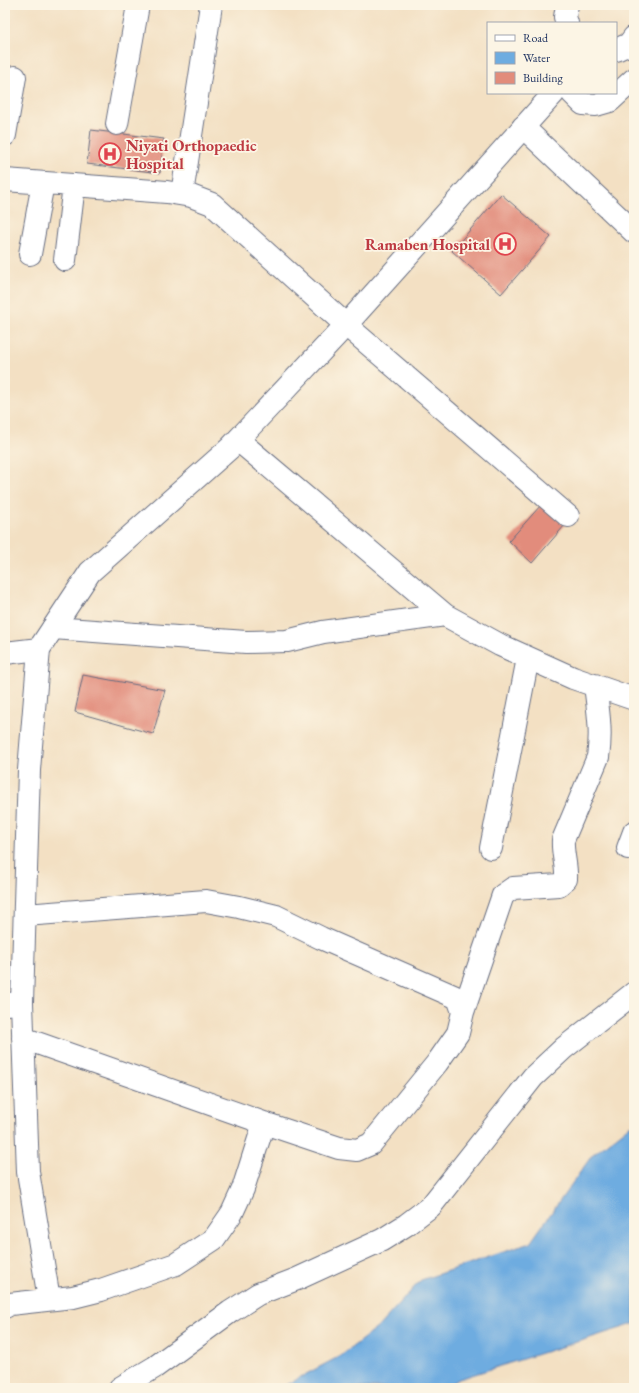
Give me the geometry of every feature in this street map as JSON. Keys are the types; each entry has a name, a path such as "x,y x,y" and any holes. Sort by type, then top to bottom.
{"main road":[{"path":"117,124 138,5"},
{"path":"182,194 211,5"},
{"path":"567,5 565,17 567,22"},
{"path":"617,50 628,44 634,37"},
{"path":"5,135 15,77"},
{"path":"573,94 583,104 596,105 610,101 634,79"},
{"path":"49,1299 28,1172 23,1038 14,1003 25,915 29,770 39,648 90,572 238,440 346,325 553,94"},
{"path":"523,127 634,232"},
{"path":"5,180 167,192 191,196 212,204 346,325 568,516"},
{"path":"30,254 43,183"},
{"path":"65,260 74,185"},
{"path":"238,440 445,615 500,645 528,658 574,678 634,699"},
{"path":"53,628 246,642 287,641 323,632 445,615"},
{"path":"5,653 39,648"},
{"path":"491,848 528,658"},
{"path":"23,1038 264,1124 339,1148 357,1150 371,1144 437,1063 458,1032 463,1012 503,894 513,888 559,885 566,879 566,867 562,849 563,840 598,757 600,723 595,685"},
{"path":"25,915 206,901 239,907 276,916 321,938 458,998 463,1012"},
{"path":"120,1388 155,1367 230,1312 258,1294 297,1279 382,1240 421,1214 431,1206 532,1077 564,1048 634,993"},
{"path":"5,1307 10,1304 73,1296 101,1290 176,1264 214,1239 232,1213 243,1189 264,1124"}],"water":[{"path":"629,1126 634,1126 634,1324 459,1379 444,1388 280,1388 342,1355 377,1328 421,1280 530,1243 593,1154"}],"building":[{"path":"91,130 164,139 160,173 87,164"},
{"path":"501,194 551,237 501,294 452,251"},
{"path":"541,505 565,525 532,563 509,541"},
{"path":"83,675 165,690 153,734 75,712"}],"place":[{"name":"Niyati Orthopaedic Hospital","path":"110,154"},
{"name":"Ramaben Hospital","path":"505,244"}]}
